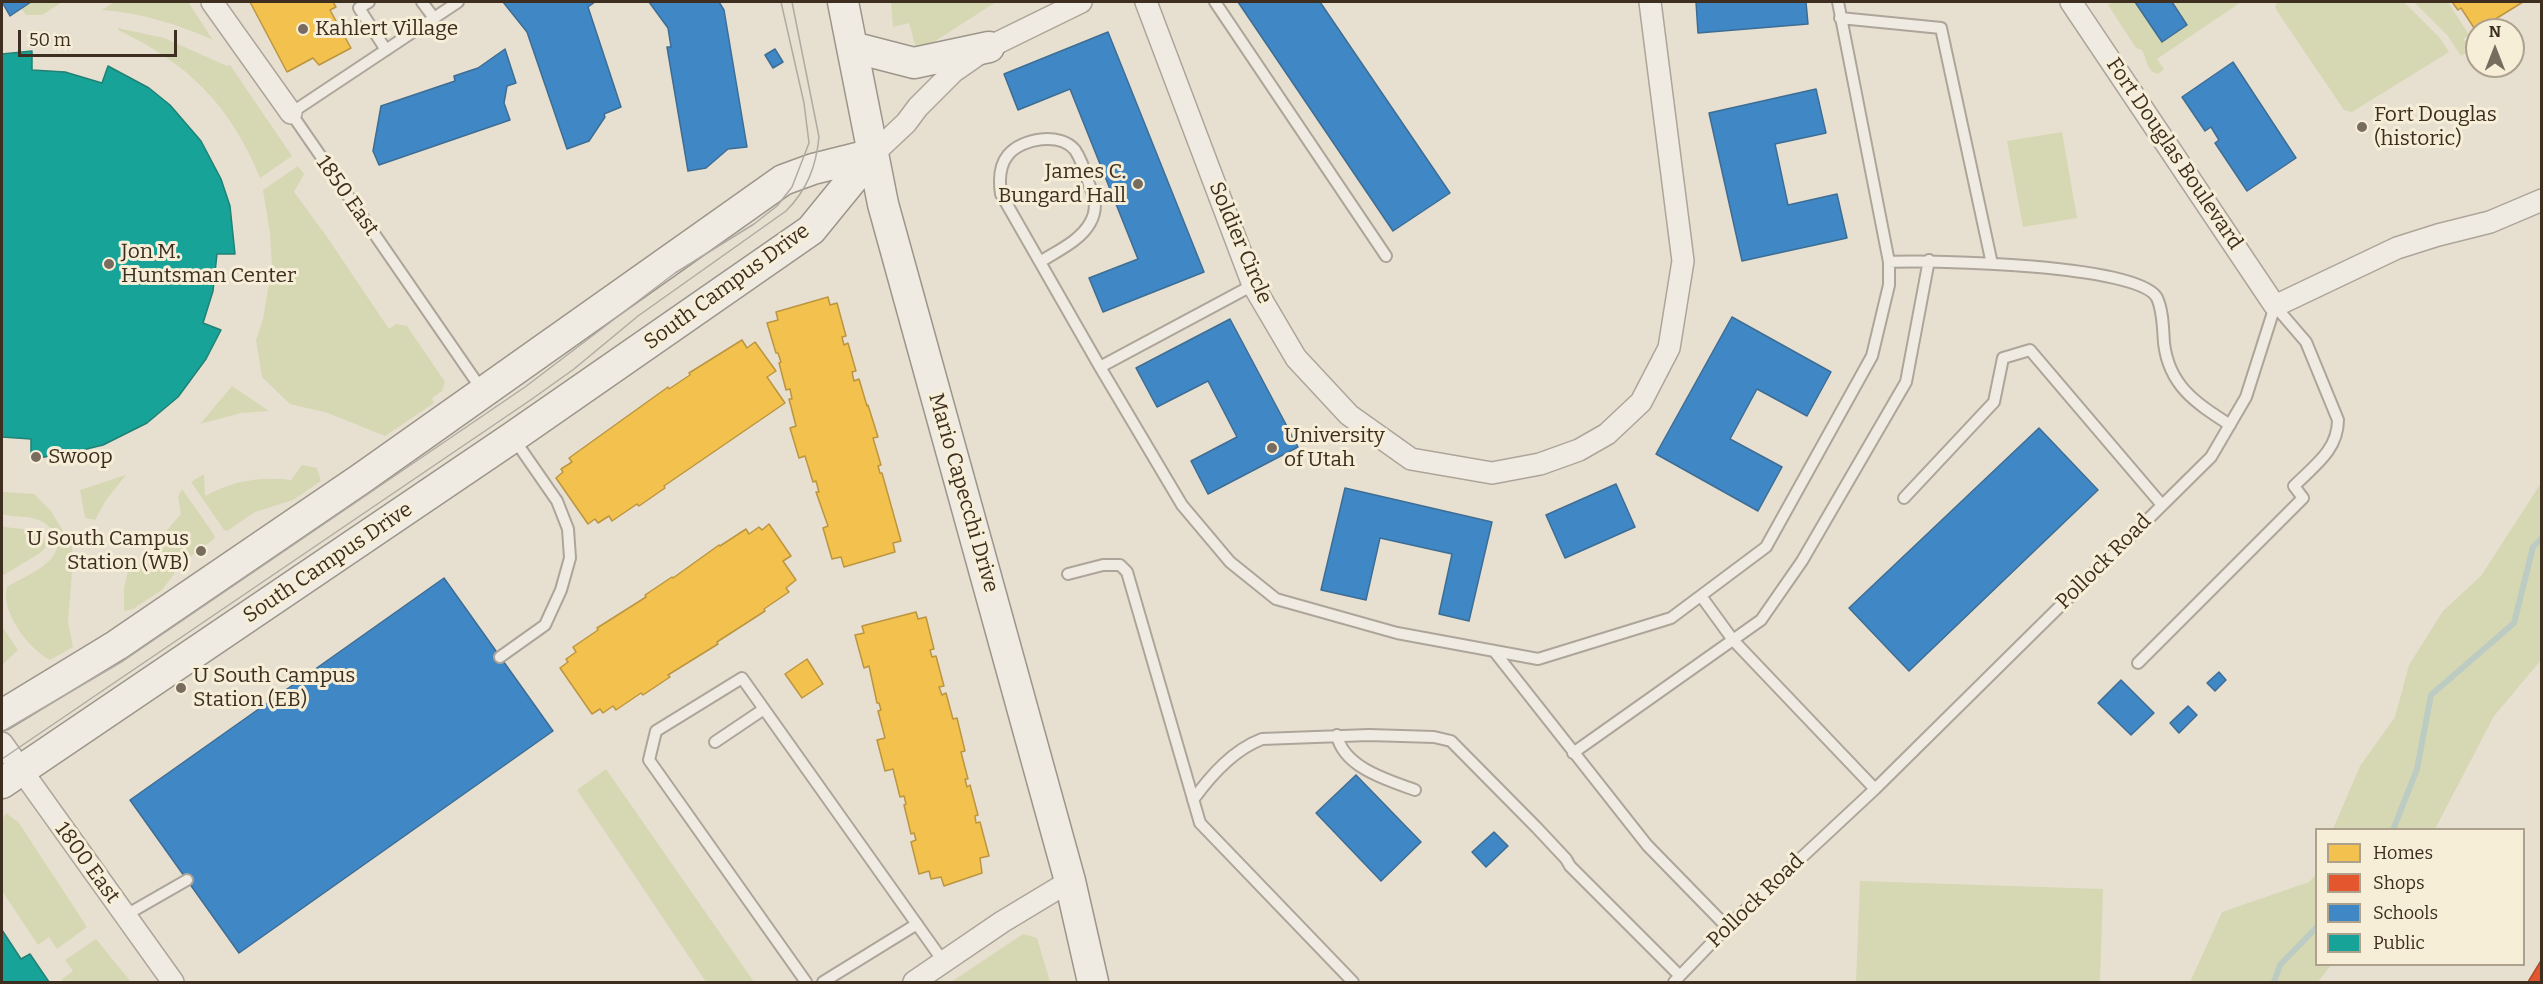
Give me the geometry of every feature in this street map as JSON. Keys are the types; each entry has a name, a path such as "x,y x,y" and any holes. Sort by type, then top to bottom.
{"street":[{"name":"1850 East","path":"212,2 291,113"},
{"name":"Mario Capecchi Drive","path":"843,2 883,204 1070,881 1093,982"},
{"path":"2,715 117,645 362,478 783,180 813,169 873,154 906,123 918,107 953,72 989,47 1081,2"},
{"name":"Soldier Circle","path":"1146,2 1253,285 1296,358 1349,415 1411,459 1492,473 1540,464 1579,450 1606,434 1641,402 1669,348 1683,261 1650,2"},
{"name":"Fort Douglas Boulevard","path":"2071,2 2275,306"},
{"path":"852,47 914,63 989,47"},
{"name":"South Campus Drive","path":"11,777 513,438 811,230 873,154"},
{"path":"2275,306 2397,248 2490,222 2541,200"},
{"name":"1800 East","path":"2,743 11,777 126,915 173,982"},
{"path":"914,982 1002,922 1070,881"}],"lane":[{"path":"369,2 359,8 386,50"},
{"path":"422,2 434,18"},
{"path":"291,113 458,2"},
{"path":"1215,2 1386,256"},
{"path":"1040,262 1081,235 1090,224 1096,201 1074,149 1061,142 1042,139 1021,144 1009,154 999,179 1001,194 1100,367 1182,506 1230,562 1276,600 1397,633 1538,659 1671,618 1766,547 1872,357 1889,285 1889,262 1838,2"},
{"path":"1840,18 1941,27 1992,264"},
{"name":"1850 East","path":"291,113 482,391"},
{"path":"1889,262 1929,260 2080,271 2140,285 2156,296 2165,351 2174,379 2197,404 2230,425"},
{"path":"1573,753 1761,620 1802,561 1906,382 1929,260"},
{"path":"1100,367 1253,285"},
{"path":"2138,663 2303,498 2294,486 2331,450 2338,434 2338,420 2306,342 2275,306"},
{"name":"Pollock Road","path":"1676,979 1727,927 1875,789 2211,456 2246,397 2275,306"},
{"path":"1904,498 1994,402 2003,358 2030,350 2162,506"},
{"path":"500,657 545,625 561,590 570,558 568,529 556,501 513,438"},
{"path":"1068,574 1112,564 1120,565 1127,572 1200,823 1353,982"},
{"path":"1701,596 1733,640 1875,789"},
{"path":"1494,651 1647,845 1727,927"},
{"path":"806,982 649,760 656,731 742,678 944,961"},
{"path":"715,742 764,709"},
{"path":"1337,735 1339,746 1371,775 1415,790"},
{"path":"1193,800 1210,777 1249,744 1276,737 1434,736 1451,741 1537,828 1676,979"},
{"path":"126,915 188,880"},
{"path":"823,982 917,924"}],"green space":[{"path":"31,2 61,3 42,15 26,15 21,8"},
{"path":"114,2 188,2 213,40 159,20 102,10"},
{"path":"891,2 996,2 929,45 916,48 909,23 893,27"},
{"path":"2114,2 2135,2 2162,42 2187,25 2172,2 2241,2 2157,59 2164,69 2158,74 2151,70 2142,50 2136,48 2108,5"},
{"path":"2277,2 2404,2 2440,38 2449,52 2352,112 2344,110 2277,11 2275,7"},
{"path":"2414,2 2448,2 2465,29 2463,39 2465,54 2461,56 2448,36"},
{"path":"118,28 164,38 227,66 230,65 292,156 260,178 235,129 204,89 166,57"},
{"path":"2062,132 2077,218 2023,227 2007,141"},
{"path":"298,166 304,174 294,192 389,329 396,324 407,326 445,382 442,391 432,398 434,403 385,436 328,413 290,404 262,377 256,340 263,319 272,266 270,233 263,190"},
{"path":"232,386 269,411 241,413 200,424"},
{"path":"302,465 317,468 321,481 293,500 255,512 227,531 224,530 191,482 204,474 205,496 246,481 291,480"},
{"path":"126,475 106,500 95,520 85,518 80,490"},
{"path":"2541,483 2541,660 2494,716 2436,828 2333,828 2360,766 2395,717 2409,665 2443,611 2481,576"},
{"path":"182,489 215,536 214,539 183,562 162,590 133,609 124,611 124,588 130,563 134,561 145,571 160,538 181,514 178,497"},
{"path":"2,492 34,494 51,511 72,546 68,622 73,647 50,660 33,647 18,629 6,597 7,587 33,573 50,560 57,544 55,535 41,521 2,514"},
{"path":"2,526 35,532 44,540 46,547 2,576"},
{"path":"2,626 18,650 2,665"},
{"path":"606,769 754,982 706,982 577,790"},
{"path":"6,813 19,823 87,927 57,949 49,937 38,945 2,891 2,820"},
{"path":"2315,875 2315,966 2330,966 2318,982 2190,982 2222,912 2309,882"},
{"path":"1860,881 2103,889 2100,982 1856,982"},
{"path":"1023,934 1037,938 1050,982 951,982"},
{"path":"96,939 131,982 64,982 62,979 73,971 65,960"}],"building: Homes":[{"name":"Kahlert Village","path":"250,2 333,2 336,7 330,10 351,48 319,65 313,58 287,72"},
{"path":"2452,2 2523,2 2497,18 2468,18 2461,8 2458,10"},
{"path":"828,297 830,305 837,303 846,336 842,337 844,345 848,343 856,371 852,372 854,381 859,379 878,437 873,438 881,465 878,466 901,541 893,543 895,552 844,567 841,557 832,559 823,528 828,526 816,492 819,492 816,481 813,482 805,456 799,458 790,428 796,426 789,399 792,399 790,389 786,390 779,363 781,362 767,323 778,320 776,312"},
{"path":"742,340 747,348 755,342 776,371 767,377 785,403 664,486 665,488 639,506 637,504 612,521 609,516 598,523 595,519 588,524 556,478 563,472 561,469 572,462 569,458 668,387 669,389 690,375 689,373"},
{"path":"769,524 791,556 783,561 796,580 786,588 789,592 764,609 765,611 717,642 718,644 668,675 670,677 643,695 641,693 616,710 613,706 603,713 600,709 592,714 560,668 568,662 566,659 576,652 573,647 598,630 597,628 646,597 645,595 719,545 746,529 749,534 759,527 762,530"},
{"path":"916,612 918,619 926,617 934,649 930,650 932,657 936,656 944,686 939,687 942,695 946,693 953,719 957,718 965,751 961,752 968,779 965,779 967,787 970,785 978,815 975,816 976,823 980,822 989,856 980,858 982,873 944,886 941,877 931,879 929,871 919,874 911,842 916,840 914,833 911,834 904,796 900,797 893,769 885,771 877,740 885,738 878,711 881,710 877,703 869,666 864,668 855,635 864,633 862,626"},
{"path":"807,659 823,684 802,698 785,674"}],"building: Shops":[{"path":"2542,959 2542,982 2528,982"}],"building: Schools":[{"path":"2,2 31,2 10,16"},
{"path":"503,2 595,2 588,7 621,107 604,114 605,117 589,141 567,149 527,32"},
{"path":"649,2 719,2 724,10 747,147 728,149 706,168 688,171 667,47 671,47 668,28"},
{"path":"1238,2 1320,2 1450,193 1393,231"},
{"path":"1696,2 1806,2 1808,24 1698,33"},
{"path":"2135,2 2172,2 2187,25 2162,42"},
{"name":"James C. Bungard Hall","path":"1108,32 1204,272 1103,312 1089,278 1138,259 1070,89 1018,110 1004,74"},
{"path":"505,49 516,83 507,86 504,103 510,120 379,165 373,151 381,106 455,81 454,76 478,68"},
{"path":"775,49 783,62 773,68 765,55"},
{"path":"2233,62 2296,158 2247,191 2215,143 2219,140 2211,127 2205,131 2182,97"},
{"path":"1816,89 1826,133 1775,144 1788,205 1837,194 1847,238 1742,261 1709,113"},
{"path":"1732,317 1831,372 1807,416 1757,389 1730,439 1782,467 1758,511 1656,454"},
{"path":"1230,319 1298,447 1208,494 1191,461 1237,437 1208,381 1157,407 1136,368"},
{"path":"2039,428 2098,490 1909,671 1849,608"},
{"path":"1616,484 1635,527 1565,558 1546,515"},
{"path":"1345,488 1492,522 1469,621 1439,614 1452,554 1380,538 1366,600 1321,590"},
{"path":"444,578 553,731 239,953 130,800"},
{"path":"2219,672 2226,680 2215,691 2207,683"},
{"path":"2121,680 2154,713 2131,735 2098,703"},
{"path":"2188,706 2197,715 2179,733 2170,723"},
{"path":"1356,775 1421,842 1381,881 1316,813"},
{"path":"1494,832 1508,846 1486,867 1472,852"}],"building: Public":[{"name":"Jon M. Huntsman Center","path":"32,51 32,70 65,72 102,83 108,66 149,88 170,105 201,141 221,179 230,206 235,254 217,254 213,291 203,323 221,330 206,359 178,397 147,423 103,445 58,456 31,458 31,439 2,437 2,54"},
{"path":"2,930 21,959 30,954 49,982 2,982"}],"waterway":[{"path":"2394,828 2417,769 2431,695 2514,623 2533,547 2542,538"},
{"path":"2274,982 2280,965 2315,929"}],"tram line":[{"path":"2,732 123,661 525,387 675,273 754,224 777,206 792,187 809,143 804,103 781,2"},
{"path":"2,759 532,399 574,369 638,316 786,211 805,186 816,158 819,137 792,2"}],"place":[{"name":"Kahlert Village","path":"303,29"},
{"name":"Fort Douglas (historic)","path":"2362,127"},
{"name":"James C. Bungard Hall","path":"1138,184"},
{"name":"Jon M. Huntsman Center","path":"109,264"},
{"name":"University of Utah","path":"1272,448"},
{"name":"Swoop","path":"36,457"},
{"name":"U South Campus Station (WB)","path":"201,551"},
{"name":"U South Campus Station (EB)","path":"181,688"}]}
